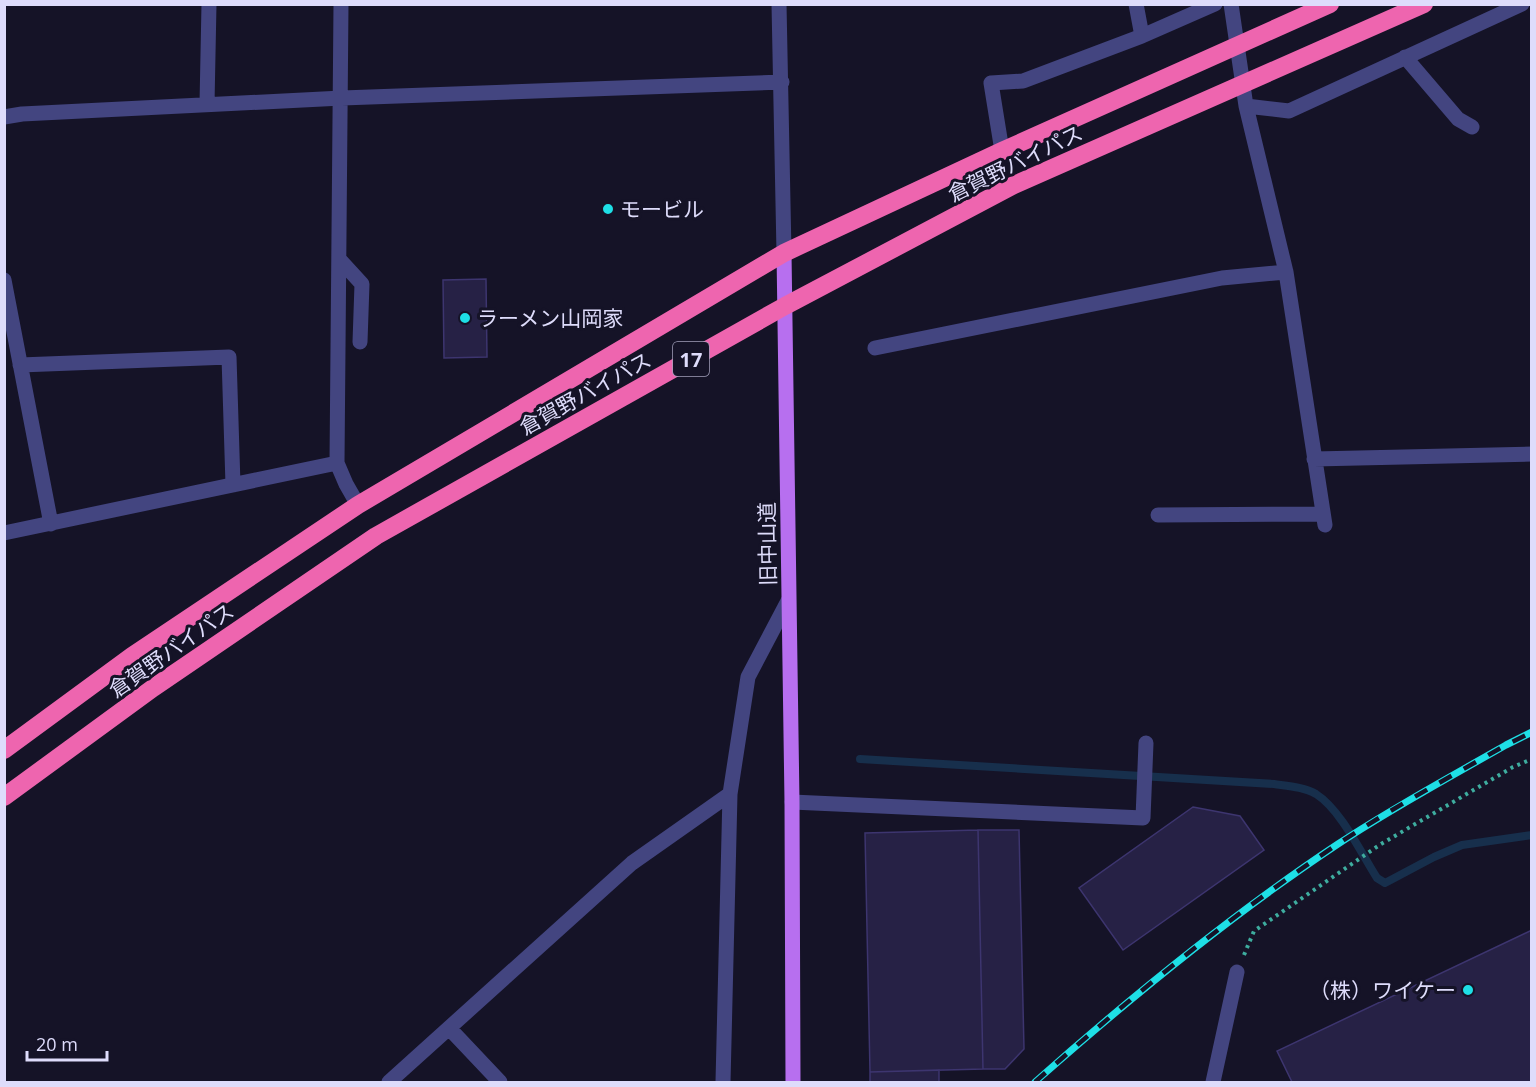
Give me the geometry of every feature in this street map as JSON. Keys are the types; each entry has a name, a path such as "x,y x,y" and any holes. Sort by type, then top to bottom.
{"highway":[{"name":"倉賀野バイパス","path":"4,750 132,656 358,505 784,253 1002,151 1330,4"},
{"name":"倉賀野バイパス","path":"4,797 153,688 376,536 785,306 1014,185 1424,4"}],"main road":[{"name":"旧中山道","path":"784,253 792,802 793,1083"}],"street":[{"path":"207,104 208,4"},
{"path":"341,4 342,98 337,463 358,505"},
{"name":"旧中山道","path":"779,4 784,253"},
{"path":"1136,4 1142,36"},
{"path":"1002,151 991,83 1023,81 1142,36 1215,4"},
{"path":"1158,515 1324,519 1286,272 1246,106 1231,4"},
{"path":"1246,106 1289,111 1522,4"},
{"path":"1405,57 1458,119 1472,127"},
{"path":"4,117 22,114 207,104 782,82"},
{"path":"340,260 362,284 360,342"},
{"path":"875,348 1222,278 1286,272"},
{"path":"4,280 51,524"},
{"path":"20,365 229,357 234,485"},
{"path":"1314,459 1532,454"},
{"path":"4,533 337,463"},
{"path":"723,1083 730,794 748,677 789,601"},
{"path":"792,802 1143,818 1146,743"},
{"path":"388,1083 632,863 730,794"},
{"path":"1213,1083 1237,972"},
{"path":"449,1028 500,1083"}],"path":[{"path":"1237,972 1254,931 1381,844 1513,767 1532,759"}],"building":[{"name":"ラーメン山岡家","path":"486,279 487,357 444,358 443,280"},
{"path":"1193,807 1240,816 1264,850 1123,950 1079,888"},
{"path":"978,830 1019,830 1024,1049 1005,1069 983,1069"},
{"path":"978,830 983,1069 870,1072 865,833"},
{"name":"（株）ワイケー","path":"1532,930 1532,1082 1292,1082 1277,1051"},
{"path":"939,1070 939,1082 870,1082 870,1072"}],"waterway":[{"path":"860,759 1274,784 1301,788 1316,794 1334,810 1377,878 1385,883 1462,845 1532,835"}],"railway":[{"path":"1035,1082 1182,958 1298,871 1400,805 1532,732"}],"place":[{"name":"モービル","path":"608,209"},
{"name":"ラーメン山岡家","path":"465,318"},
{"name":"（株）ワイケー","path":"1468,990"}]}
